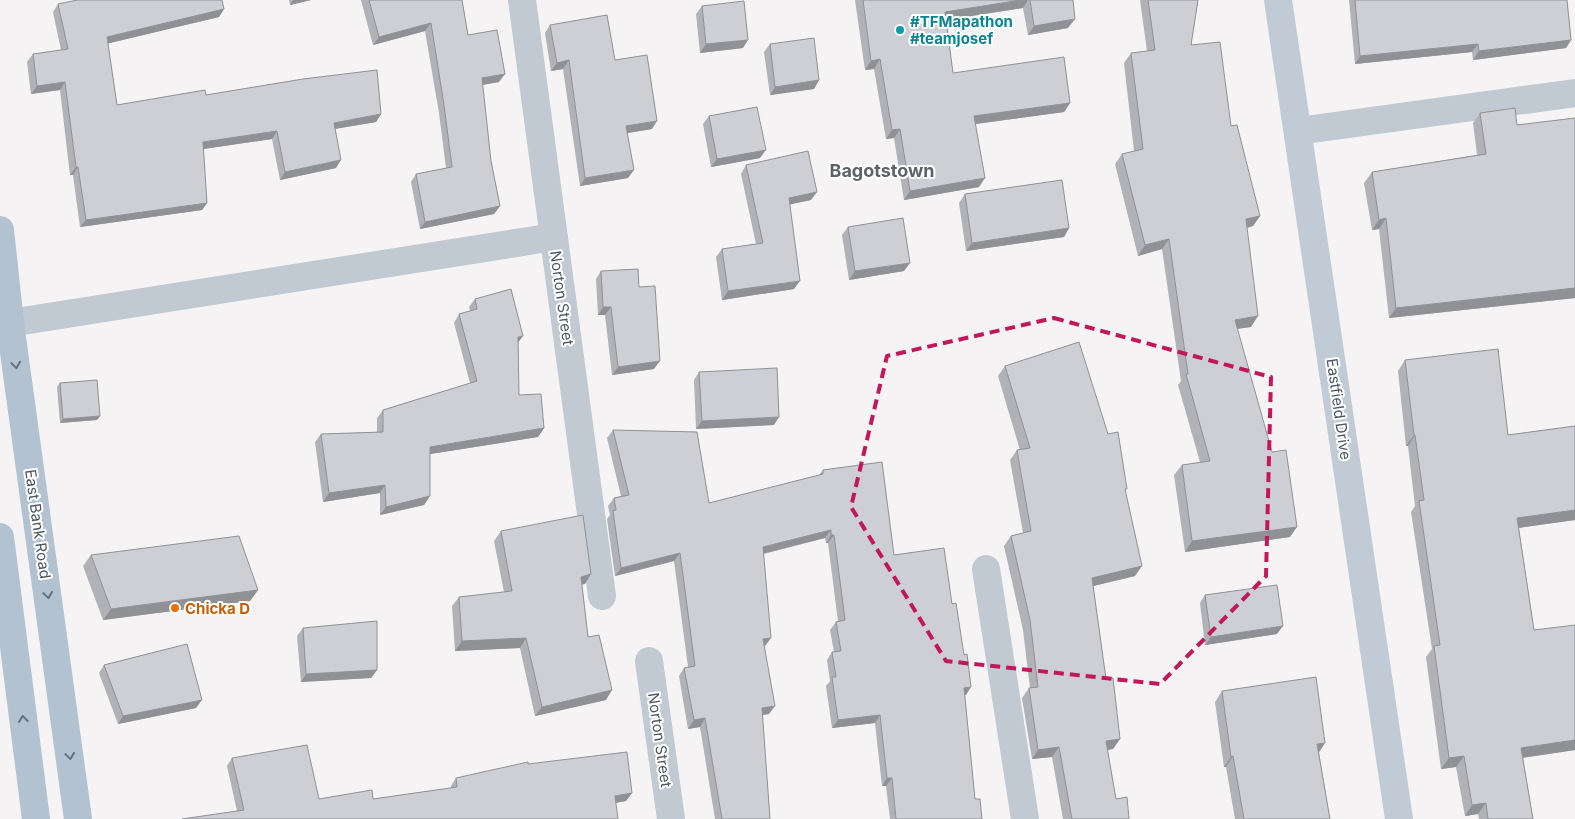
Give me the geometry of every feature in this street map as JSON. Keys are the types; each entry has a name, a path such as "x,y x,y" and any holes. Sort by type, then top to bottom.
{"main road":[{"name":"East Bank Road","path":"0,230 10,322 78,819"},
{"path":"0,537 36,819"}],"street":[{"name":"Norton Street","path":"522,0 602,596"},
{"name":"Eastfield Drive","path":"1278,0 1398,819"},
{"path":"1298,130 1575,93"},
{"path":"10,322 554,238"},
{"path":"986,569 1025,819"},
{"name":"Norton Street","path":"650,660 671,819"}],"highlighted area":[{"path":"1054,318 1271,377 1266,576 1160,684 946,661 851,507 887,356"}],"building":[{"path":"77,0 222,0 224,9 107,37 117,105 205,90 206,95 303,79 377,70 381,114 334,123 341,160 285,172 277,131 203,142 207,203 86,220 78,167 76,167 65,82 37,86 33,54 68,49 58,4"},
{"path":"369,0 462,0 468,35 497,30 505,74 482,78 491,161 500,206 425,222 416,174 452,167 431,23 379,37"},
{"path":"863,0 1021,0 945,12 953,73 1064,57 1070,103 974,116 985,178 910,191 900,129 892,130 880,59 871,61"},
{"path":"1030,0 1073,0 1075,19 1034,26"},
{"path":"1148,0 1198,0 1191,45 1220,42 1231,126 1237,125 1260,216 1246,219 1258,316 1235,320 1272,452 1286,450 1297,527 1192,541 1182,465 1210,461 1186,374 1188,374 1169,239 1145,245 1122,154 1143,149 1131,53 1155,50"},
{"path":"1355,0 1567,0 1571,40 1479,51 1478,44 1360,56"},
{"path":"744,1 748,40 706,44 702,6"},
{"path":"607,15 615,60 647,55 657,121 626,126 634,170 585,178 569,60 557,63 550,25"},
{"path":"814,38 819,80 775,87 770,44"},
{"path":"757,107 766,150 717,159 709,116"},
{"path":"1515,108 1517,125 1575,118 1575,288 1396,308 1386,218 1379,220 1372,172 1486,154 1480,113"},
{"path":"808,151 817,192 789,198 800,281 728,291 722,249 763,243 746,165"},
{"path":"1062,180 1069,228 972,243 965,194"},
{"path":"903,218 910,263 855,271 848,227"},
{"path":"638,269 639,287 655,286 660,361 618,367 611,307 603,307 601,271"},
{"path":"511,289 523,336 518,337 519,395 541,394 544,428 430,447 430,496 386,507 385,485 329,493 321,434 383,432 383,410 477,381 459,314 477,309 475,299"},
{"path":"1079,342 1108,434 1118,432 1127,489 1125,489 1142,566 1092,578 1106,679 1113,678 1120,739 1106,741 1116,799 1127,797 1129,819 1072,819 1059,747 1038,750 1029,688 1038,687 1030,620 1011,536 1031,531 1017,450 1030,448 1005,366"},
{"path":"1498,349 1508,435 1575,426 1575,510 1517,518 1534,630 1575,625 1575,740 1521,748 1533,819 1488,819 1486,803 1472,805 1464,756 1449,758 1434,646 1440,645 1419,501 1424,500 1405,360"},
{"path":"777,368 779,417 702,421 699,372"},
{"path":"97,380 100,416 63,419 60,383"},
{"path":"613,430 697,432 709,503 823,474 823,470 882,462 894,555 944,548 952,604 956,603 964,655 967,654 971,687 964,688 975,799 980,799 982,819 896,819 892,778 887,778 880,715 838,720 832,677 836,677 832,652 841,651 836,622 845,620 834,535 831,535 831,530 763,547 771,638 763,639 775,706 762,708 770,819 722,819 705,718 694,720 684,668 695,666 680,553 621,568 613,511 616,510 614,498 629,495"},
{"path":"583,515 591,574 581,577 588,637 599,635 612,690 542,707 526,638 462,641 459,597 512,591 501,531"},
{"path":"239,536 258,590 111,609 91,555"},
{"path":"1277,585 1283,626 1211,637 1205,595"},
{"path":"377,621 377,670 306,674 303,628"},
{"path":"187,644 202,700 123,716 104,665"},
{"path":"1316,677 1325,743 1317,744 1330,819 1244,819 1233,756 1231,757 1222,691"},
{"path":"307,745 319,799 372,790 373,799 457,787 456,778 528,762 528,764 627,752 632,793 615,796 618,819 182,819 244,810 232,758"}],"place":[{"name":"#TFMapathon #teamjosef","path":"900,30"},
{"name":"Chicka D","path":"175,608"}],"district":[{"name":"Bagotstown","path":"882,170"}]}
